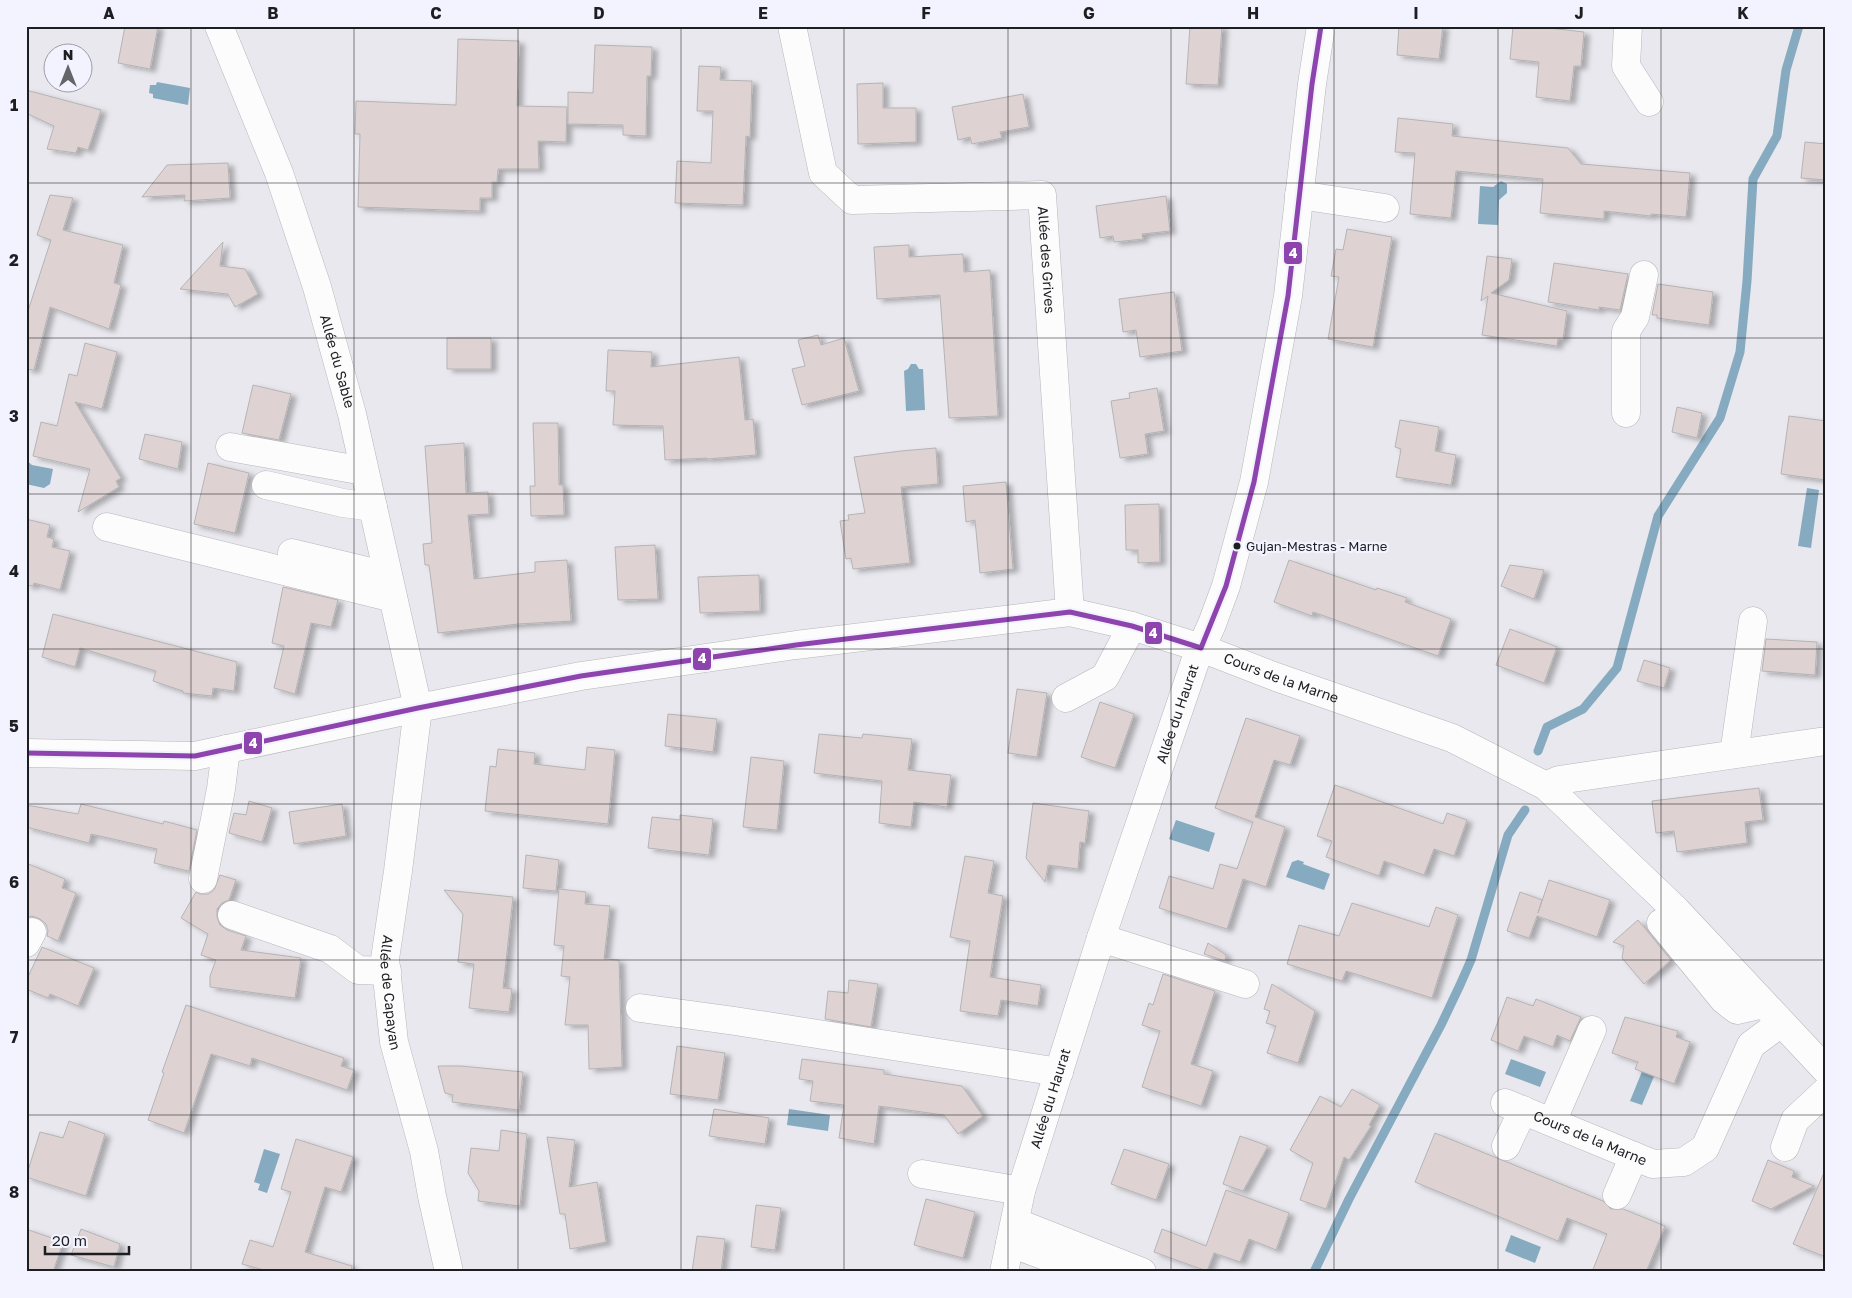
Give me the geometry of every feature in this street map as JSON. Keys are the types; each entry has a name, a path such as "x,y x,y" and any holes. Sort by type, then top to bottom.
{"street":[{"name":"Allée du Sable","path":"219,26 279,173 317,287 352,414 418,708"},
{"name":"Allée des Grives","path":"792,26 823,173 852,200 1042,196 1070,612"},
{"name":"Allée du Haurat","path":"1004,1272 1021,1191 1101,938 1201,648 1226,586 1254,482 1288,296 1312,84 1321,26"},
{"path":"1628,26 1626,66 1649,102"},
{"path":"1299,196 1385,208"},
{"path":"1626,413 1626,331 1635,317 1644,274"},
{"path":"230,446 364,471"},
{"path":"266,485 343,503 373,507"},
{"path":"162,523 391,587"},
{"path":"107,527 391,587"},
{"name":"Cours de la Marne","path":"26,753 195,756 418,708 581,676 796,645 1070,612 1132,626 1201,648 1276,677 1452,738 1546,786 1676,910 1781,1024 1814,1044 1826,1070"},
{"path":"1726,755 1752,621"},
{"path":"1066,698 1105,677 1132,626"},
{"name":"Allée de Capayan","path":"418,708 401,852 385,959 394,1042 424,1151 449,1272"},
{"path":"1546,786 1560,780 1826,741"},
{"path":"203,879 221,789 226,749"},
{"path":"232,915 330,949 358,970 386,971"},
{"path":"1662,923 1724,1000 1737,1010 1763,1004"},
{"path":"1101,938 1245,984"},
{"path":"640,1008 1059,1072"},
{"name":"Cours de la Marne","path":"1506,1146 1514,1106 1652,1164 1684,1162 1705,1148 1751,1045 1781,1024"},
{"path":"1552,1122 1592,1030"},
{"path":"1785,1147 1796,1120 1826,1091"},
{"path":"1617,1195 1634,1156"},
{"path":"922,1174 1021,1191"},
{"path":"1013,1232 1088,1272"},
{"path":"1013,1232 1142,1272"}],"water":[{"path":"157,82 190,88 188,105 153,98 153,94 149,93 150,85 156,85"},
{"path":"1501,181 1507,184 1507,193 1499,200 1498,225 1478,224 1480,186 1493,187"},
{"path":"911,364 916,364 919,369 923,369 925,410 906,411 904,371"},
{"path":"26,460 32,465 53,469 50,484 44,488 26,484"},
{"path":"1807,488 1819,490 1811,548 1798,546"},
{"path":"1176,820 1215,833 1209,852 1169,839"},
{"path":"1298,860 1304,862 1303,864 1330,874 1324,890 1286,877 1292,862"},
{"path":"1511,1059 1546,1072 1540,1087 1505,1074"},
{"path":"1643,1069 1655,1074 1642,1105 1630,1101"},
{"path":"789,1109 830,1115 828,1131 787,1125"},
{"path":"264,1149 280,1154 267,1193 258,1190 260,1184 254,1182"},
{"path":"1511,1235 1541,1247 1535,1263 1505,1251"}],"building":[{"path":"125,26 158,26 150,69 118,63"},
{"path":"1190,26 1222,26 1218,85 1186,84"},
{"path":"1399,26 1443,26 1439,59 1397,55"},
{"path":"1513,26 1531,26 1584,32 1581,66 1574,66 1570,101 1536,97 1539,62 1510,59"},
{"path":"458,39 519,41 517,106 567,107 566,142 538,141 539,169 498,169 497,182 492,182 492,198 480,198 480,211 358,207 360,134 355,134 356,101 456,105"},
{"path":"595,45 652,47 651,76 647,76 646,136 623,135 623,125 568,124 568,92 593,93"},
{"path":"699,66 721,67 720,80 752,81 750,137 746,136 743,205 675,203 677,161 711,163 713,111 697,111"},
{"path":"883,83 883,108 916,108 916,142 858,144 857,84"},
{"path":"26,90 101,110 88,150 78,147 76,153 47,149 54,126 26,113"},
{"path":"1023,94 1029,127 1000,132 1002,138 972,144 970,137 958,140 952,107"},
{"path":"1398,118 1453,124 1452,136 1568,148 1581,164 1690,173 1686,217 1651,214 1651,216 1604,211 1604,219 1540,213 1543,179 1456,171 1451,218 1410,214 1415,153 1395,152"},
{"path":"1805,142 1826,144 1826,180 1801,178"},
{"path":"228,163 230,198 184,201 185,195 142,197 167,165"},
{"path":"50,195 73,198 63,230 123,245 114,283 121,285 109,329 50,307 34,370 26,369 26,317 51,240 37,235"},
{"path":"1166,196 1170,231 1142,234 1143,239 1114,242 1113,236 1100,238 1096,206"},
{"path":"1347,229 1392,237 1373,347 1328,339 1339,277 1331,276 1336,249 1343,250"},
{"path":"223,242 220,266 245,269 258,294 235,307 228,294 180,289"},
{"path":"909,245 909,257 963,254 964,272 990,270 998,416 949,418 940,295 877,299 874,247"},
{"path":"1487,256 1512,259 1509,280 1491,293 1567,311 1563,339 1558,339 1557,346 1482,335 1488,296 1481,301"},
{"path":"1554,263 1628,274 1620,310 1599,307 1599,310 1548,302"},
{"path":"1658,284 1713,292 1709,325 1657,318 1657,315 1652,315"},
{"path":"1174,292 1182,351 1140,357 1136,330 1123,332 1119,299"},
{"path":"818,335 821,345 844,338 859,391 802,405 792,369 805,366 798,340"},
{"path":"447,338 491,338 491,369 447,369"},
{"path":"85,343 117,352 102,409 75,402 121,478 116,481 119,487 78,512 90,469 33,456 41,422 57,426 69,374 77,376"},
{"path":"608,350 652,352 651,367 739,357 745,420 753,419 756,455 665,460 663,426 613,425 615,391 606,391"},
{"path":"253,385 291,394 279,440 242,433"},
{"path":"1157,388 1164,431 1145,434 1148,454 1120,458 1111,401 1130,398 1129,393"},
{"path":"1677,407 1702,413 1697,438 1672,432"},
{"path":"1789,416 1826,421 1826,480 1781,474"},
{"path":"1400,420 1439,427 1435,451 1456,455 1451,485 1396,477 1401,449 1395,447"},
{"path":"533,423 558,423 559,485 563,485 564,515 531,516 530,486 535,486"},
{"path":"145,434 182,442 178,469 139,459"},
{"path":"464,443 466,493 488,492 489,514 468,515 474,579 535,572 535,562 567,560 571,621 518,624 438,633 429,565 425,565 423,544 432,543 425,446"},
{"path":"936,448 938,484 901,487 910,563 853,569 851,558 846,559 840,521 849,520 848,515 865,513 854,457"},
{"path":"208,463 249,473 235,533 194,524"},
{"path":"1006,482 1013,569 980,573 975,520 966,522 963,486"},
{"path":"1159,504 1160,562 1138,563 1138,550 1126,550 1125,505"},
{"path":"26,519 50,525 47,537 54,539 52,547 70,551 60,590 34,583 33,586 26,585"},
{"path":"655,545 658,599 618,600 615,547"},
{"path":"1289,560 1376,590 1377,588 1407,598 1405,602 1451,619 1438,656 1313,612 1312,616 1274,602"},
{"path":"1510,565 1544,570 1534,599 1501,586"},
{"path":"759,575 760,611 700,613 698,577"},
{"path":"283,587 338,600 331,627 311,623 295,694 274,688 284,646 272,643"},
{"path":"53,614 237,662 234,691 213,688 212,696 183,693 183,691 153,681 156,671 80,648 75,667 42,657"},
{"path":"1510,629 1557,647 1544,683 1496,665"},
{"path":"1766,639 1817,642 1815,675 1762,671"},
{"path":"1644,660 1670,668 1664,688 1637,681"},
{"path":"1017,689 1047,693 1037,757 1008,753"},
{"path":"1100,702 1134,714 1115,768 1081,757"},
{"path":"668,714 717,719 713,752 665,746"},
{"path":"1246,718 1300,736 1290,765 1274,760 1255,817 1285,827 1266,887 1243,879 1227,929 1159,908 1169,876 1213,889 1220,864 1237,869 1253,822 1215,808"},
{"path":"819,734 862,738 863,734 912,739 908,770 951,775 947,807 914,802 911,827 879,823 882,781 814,773"},
{"path":"587,747 615,750 608,824 485,811 490,766 496,767 498,749 535,753 534,764 585,770"},
{"path":"751,757 784,761 777,830 743,827"},
{"path":"1335,785 1443,824 1447,813 1467,820 1454,856 1434,849 1424,875 1384,861 1379,876 1326,857 1332,841 1317,836"},
{"path":"1759,788 1763,820 1745,822 1747,843 1677,852 1674,831 1656,833 1652,801"},
{"path":"249,801 272,808 262,842 229,833 234,813 246,815"},
{"path":"1033,803 1089,811 1085,843 1080,842 1078,869 1048,865 1045,882 1026,858"},
{"path":"81,804 163,824 164,821 197,830 189,871 154,863 157,849 91,834 89,843 26,827 26,805 78,814"},
{"path":"342,804 346,836 294,844 289,812"},
{"path":"680,815 713,819 709,855 648,848 652,817 680,820"},
{"path":"526,855 559,860 556,891 523,888"},
{"path":"965,856 994,861 988,893 1003,896 990,977 1041,985 1038,1006 1001,1000 998,1016 960,1011 970,941 950,937"},
{"path":"26,863 65,879 62,888 76,893 58,941 47,936 46,924 40,919 32,916 26,918"},
{"path":"220,875 236,880 229,900 222,903 217,909 220,925 227,930 246,936 241,950 301,958 295,998 210,987 210,976 216,960 201,955 208,934 181,918 196,892 208,894 214,890"},
{"path":"1549,880 1610,900 1597,937 1537,916 1529,938 1507,931 1520,892 1542,900 1538,913"},
{"path":"559,889 586,892 585,904 610,906 604,959 619,960 622,1067 589,1069 588,1025 565,1025 570,977 561,976 564,946 554,945"},
{"path":"444,890 513,897 503,988 512,989 509,1012 469,1008 474,964 458,962 463,914"},
{"path":"1352,903 1429,927 1436,907 1458,915 1432,998 1346,971 1342,981 1287,964 1299,925 1339,936"},
{"path":"1638,920 1671,960 1644,984 1622,958 1624,946 1613,942"},
{"path":"1208,943 1226,955 1225,961 1204,954"},
{"path":"42,947 94,968 78,1006 50,994 48,998 26,989 26,981"},
{"path":"1163,974 1215,991 1191,1064 1213,1071 1201,1106 1142,1087 1160,1031 1142,1025 1149,1003 1153,1005"},
{"path":"849,980 878,984 871,1027 825,1019 828,991 848,993"},
{"path":"1272,984 1315,1011 1298,1063 1267,1053 1276,1026 1266,1023 1270,1011 1264,1009"},
{"path":"1507,997 1533,1006 1536,999 1581,1017 1570,1041 1557,1035 1553,1047 1524,1036 1518,1051 1491,1040"},
{"path":"186,1005 344,1058 341,1066 354,1070 347,1090 252,1058 250,1066 211,1054 184,1133 148,1120 164,1073 162,1072"},
{"path":"1625,1017 1678,1031 1676,1037 1690,1042 1674,1084 1635,1069 1638,1062 1612,1053"},
{"path":"677,1046 725,1053 718,1100 670,1094"},
{"path":"802,1059 884,1070 884,1074 962,1086 983,1116 958,1134 944,1115 879,1106 874,1144 839,1138 844,1105 810,1101 813,1081 799,1079"},
{"path":"438,1066 461,1066 523,1072 519,1110 452,1102 453,1095 445,1093"},
{"path":"1352,1089 1380,1105 1369,1125 1371,1126 1349,1160 1344,1157 1326,1209 1300,1200 1313,1163 1290,1150 1320,1096 1341,1107"},
{"path":"714,1109 769,1118 765,1144 709,1136"},
{"path":"69,1121 105,1134 86,1196 26,1177 40,1132 63,1138"},
{"path":"501,1130 527,1134 520,1206 478,1201 479,1191 468,1173 471,1148 499,1151"},
{"path":"1435,1133 1603,1201 1611,1209 1623,1209 1665,1226 1646,1272 1592,1272 1607,1234 1567,1218 1558,1241 1415,1182"},
{"path":"1240,1136 1268,1146 1243,1191 1223,1184"},
{"path":"547,1137 575,1140 569,1187 597,1182 606,1242 570,1249 565,1214 560,1214"},
{"path":"296,1139 353,1157 341,1192 325,1187 305,1252 352,1266 351,1272 271,1272 242,1264 250,1240 273,1247 291,1192 281,1189"},
{"path":"1124,1149 1169,1164 1156,1200 1111,1184"},
{"path":"1768,1160 1794,1171 1792,1177 1814,1186 1771,1209 1752,1201"},
{"path":"1826,1168 1826,1257 1793,1244"},
{"path":"1226,1190 1289,1213 1276,1250 1249,1239 1240,1262 1214,1253 1207,1271 1154,1252 1162,1229 1206,1246"},
{"path":"926,1199 975,1212 963,1258 914,1245"},
{"path":"756,1205 781,1208 775,1250 751,1247"},
{"path":"26,1229 63,1242 53,1272 26,1272"},
{"path":"81,1229 120,1244 114,1267 71,1255"},
{"path":"697,1236 725,1239 721,1272 692,1272"}],"waterway":[{"path":"1538,751 1547,727 1583,709 1617,668 1658,516 1720,418 1740,352 1747,281 1753,179 1777,136 1786,70 1799,26"},
{"path":"1314,1272 1349,1199 1441,1025 1460,985 1471,960 1508,835 1525,810"}],"transit line":[{"name":"4","path":"26,753 195,756 418,708 581,676 796,645 1070,612 1132,626 1201,648 1226,586 1254,482 1288,296 1312,84 1321,26"}],"place":[{"name":"Gujan-Mestras - Marne","path":"1237,546"}]}
